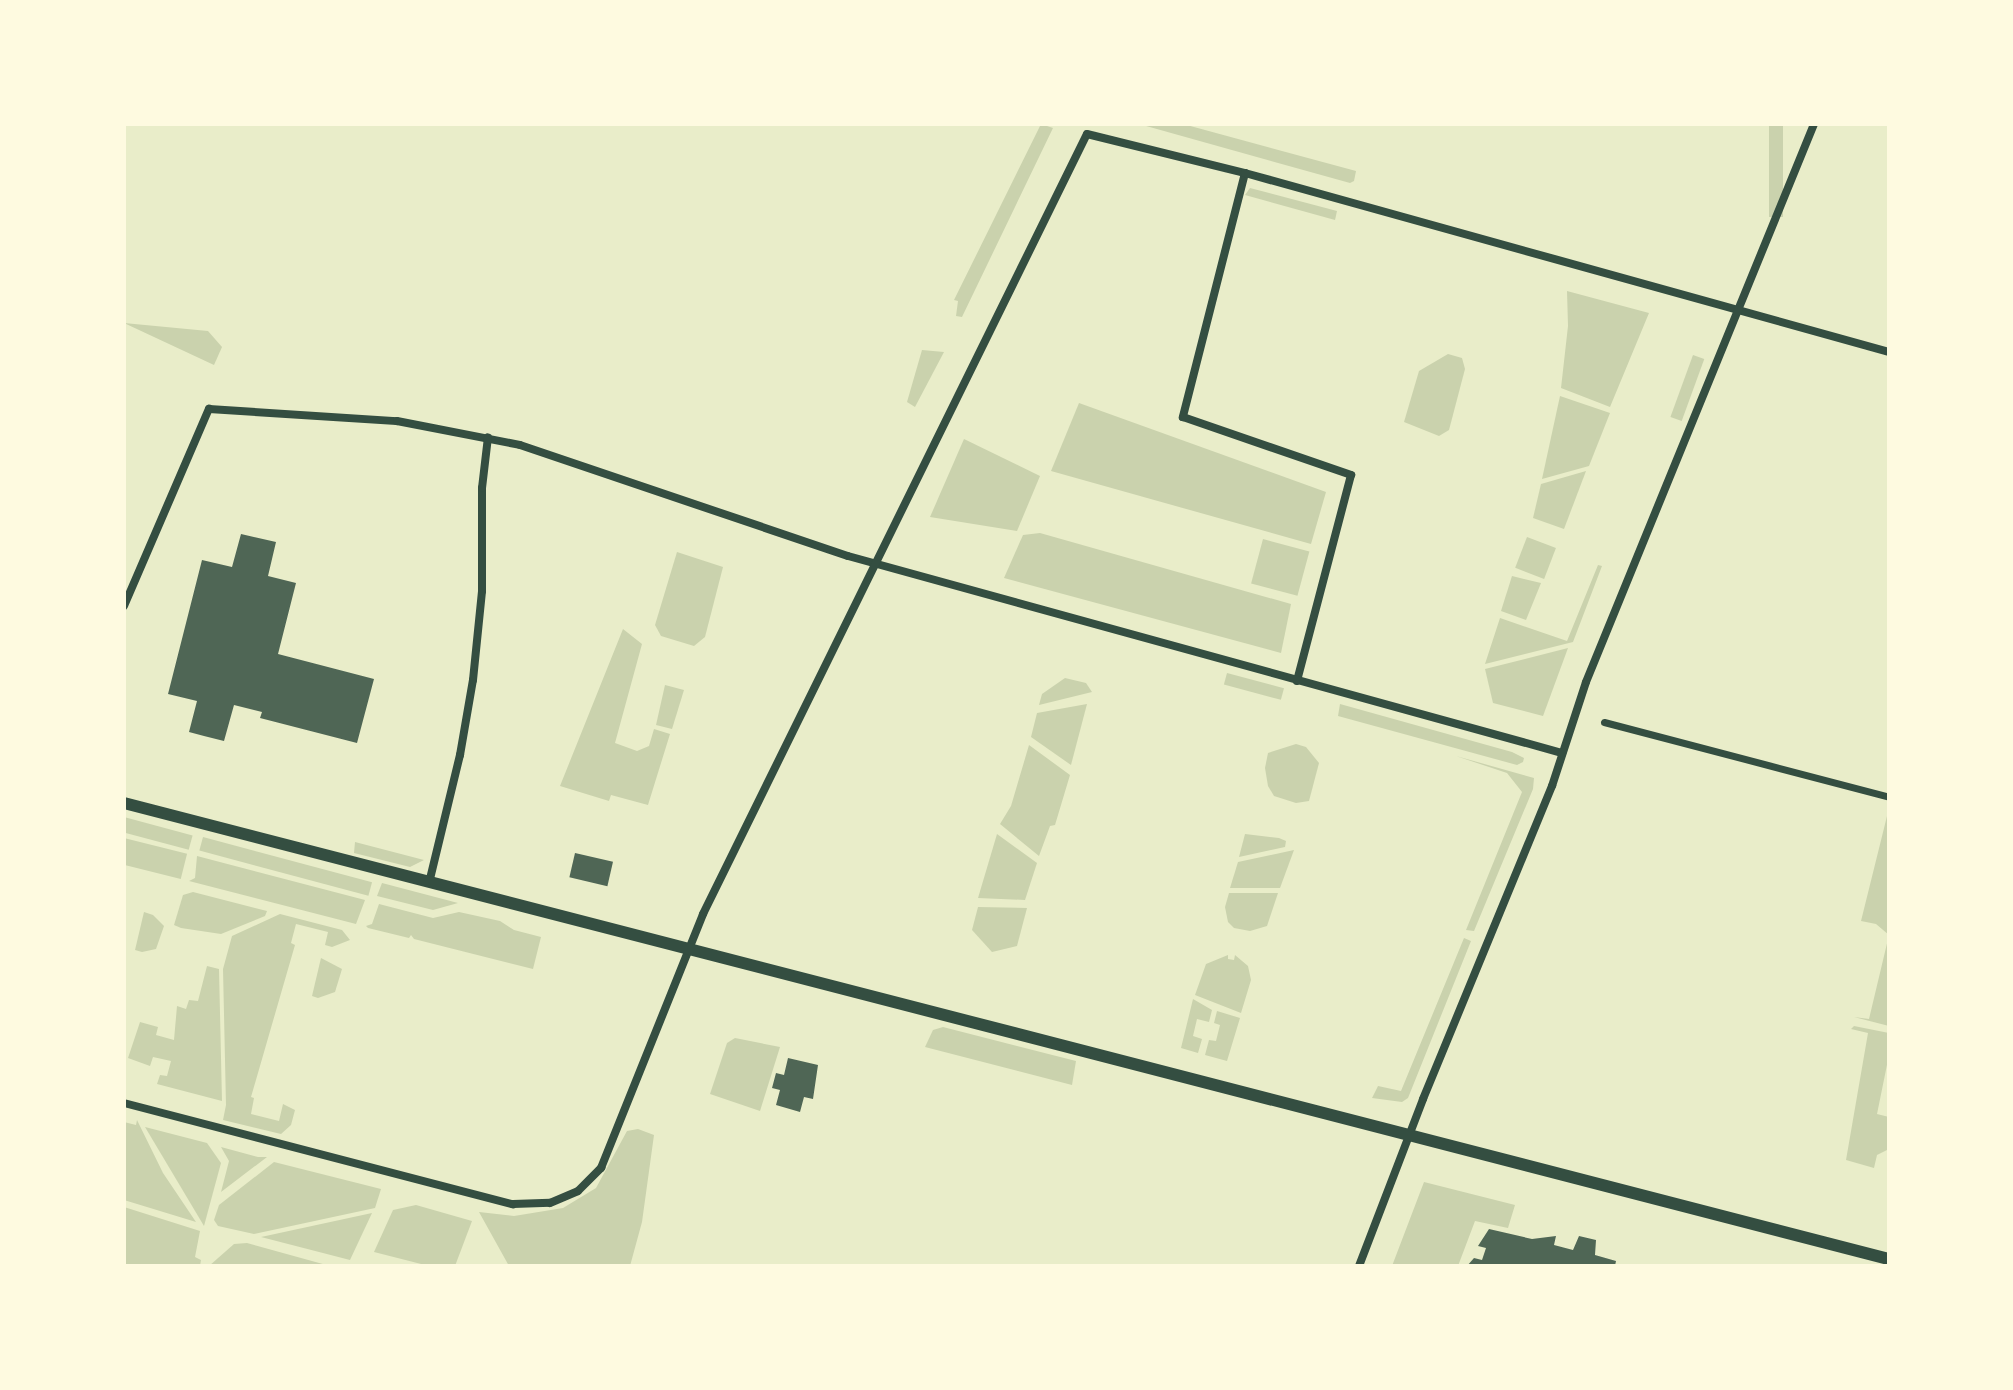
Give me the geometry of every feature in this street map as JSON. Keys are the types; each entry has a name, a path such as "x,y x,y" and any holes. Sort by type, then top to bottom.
{"street":[{"path":"1359,1266 1408,1135 1498,920 1586,682 1814,124"},
{"path":"124,1103 513,1204 550,1203 578,1191 601,1168 710,900 873,563 1087,134 1245,173 1889,352"},
{"path":"1245,173 1183,417 1351,475 1297,681"},
{"path":"124,606 209,409 397,421 488,437 552,455 873,563 1562,753"},
{"path":"429,883 460,755 478,636 482,488 488,437"},
{"path":"1604,722 1889,797"},
{"path":"124,803 1889,1259"}],"green space":[{"path":"1041,124 1053,128 962,317 956,316 958,301 954,300"},
{"path":"1139,124 1183,124 1356,171 1354,181 1350,183"},
{"path":"1769,124 1783,124 1783,217 1769,217"},
{"path":"1250,188 1337,211 1335,220 1245,195"},
{"path":"1567,291 1649,313 1610,407 1561,388 1568,326"},
{"path":"124,323 208,331 222,347 214,365"},
{"path":"922,350 944,352 915,407 907,402"},
{"path":"1448,354 1462,358 1465,369 1449,430 1439,436 1404,422 1419,371"},
{"path":"1693,355 1704,359 1682,421 1670,417"},
{"path":"1560,396 1610,413 1589,466 1542,479"},
{"path":"1079,403 1326,492 1311,544 1051,471"},
{"path":"964,439 1040,476 1017,531 930,517"},
{"path":"1586,471 1564,529 1533,518 1541,484"},
{"path":"1040,533 1291,604 1281,653 1004,578 1023,535"},
{"path":"1527,537 1556,548 1544,579 1515,568"},
{"path":"1263,539 1309,551 1297,596 1251,583"},
{"path":"677,552 723,567 705,637 694,646 661,636 655,625"},
{"path":"1598,565 1602,566 1573,642 1485,664 1500,618 1567,641"},
{"path":"1512,576 1541,583 1526,620 1501,611"},
{"path":"623,629 642,644 615,743 637,751 649,746 654,729 670,734 648,805 611,795 609,801 560,786"},
{"path":"1568,648 1543,716 1493,703 1485,669"},
{"path":"1227,673 1284,688 1281,700 1224,685"},
{"path":"1065,678 1086,683 1092,692 1039,705 1042,694"},
{"path":"665,685 684,690 672,729 656,725"},
{"path":"1087,704 1071,765 1031,737 1037,713"},
{"path":"1340,704 1512,752 1524,758 1523,762 1517,765 1338,716"},
{"path":"1296,744 1306,747 1319,763 1309,801 1296,803 1274,796 1268,786 1265,768 1268,753"},
{"path":"1029,745 1070,775 1055,825 1050,826 1039,856 1000,824 1011,806"},
{"path":"1456,756 1534,778 1533,789 1474,931 1466,930 1522,792 1507,773"},
{"path":"1889,808 1889,935 1876,924 1861,921"},
{"path":"124,817 193,835 189,850 124,833"},
{"path":"997,834 1037,863 1025,900 978,898"},
{"path":"1245,834 1279,838 1286,841 1285,847 1239,857"},
{"path":"203,837 372,882 368,896 199,851"},
{"path":"124,838 187,854 181,879 124,865"},
{"path":"355,842 424,860 410,867 354,853"},
{"path":"1294,850 1280,888 1230,888 1238,862"},
{"path":"197,856 365,900 356,924 189,881 195,878"},
{"path":"382,883 458,903 433,910 377,896"},
{"path":"193,892 267,911 265,916 221,934 174,925 183,895"},
{"path":"1229,893 1278,893 1267,926 1250,931 1234,928 1228,922 1225,907"},
{"path":"379,904 433,918 459,912 500,921 514,930 541,937 533,969 414,939 411,935 409,938 368,928 366,926 372,924"},
{"path":"978,907 1027,908 1017,946 992,952 972,930"},
{"path":"144,912 153,915 164,926 156,949 142,952 135,950"},
{"path":"280,914 342,930 350,940 332,947 325,945 328,932 296,924 291,943 295,945 251,1097 254,1098 251,1114 279,1121 283,1104 295,1110 291,1125 281,1134 223,1120 226,1105 223,969 232,936"},
{"path":"1889,935 1889,1026 1854,1017 1869,1019"},
{"path":"1464,938 1471,941 1408,1098 1402,1102 1372,1098 1378,1086 1401,1091"},
{"path":"1228,955 1228,959 1234,960 1235,955 1248,966 1251,980 1241,1013 1195,995 1206,964"},
{"path":"321,958 342,969 335,992 318,998 312,996"},
{"path":"207,966 219,969 222,1101 157,1084 160,1075 167,1076 171,1061 153,1057 150,1066 128,1058 140,1022 158,1027 156,1035 174,1040 177,1006 186,1009 189,1000 198,1001"},
{"path":"1193,999 1212,1010 1209,1022 1197,1019 1193,1036 1202,1039 1198,1053 1181,1048"},
{"path":"1217,1011 1240,1018 1227,1061 1205,1055 1209,1040 1216,1041 1220,1025 1214,1023"},
{"path":"1854,1026 1889,1033 1889,1055 1877,1114 1889,1117 1889,1149 1877,1155 1874,1168 1846,1160 1868,1033 1851,1029"},
{"path":"943,1027 1076,1061 1072,1085 925,1047 933,1030"},
{"path":"735,1038 780,1047 760,1111 710,1094 727,1043"},
{"path":"137,1120 163,1173 196,1222 124,1200 124,1122 136,1125"},
{"path":"145,1127 207,1143 221,1163 204,1226"},
{"path":"638,1129 654,1135 642,1222 630,1266 509,1266 479,1212 514,1216 563,1208 596,1188 627,1131"},
{"path":"221,1147 267,1157 221,1192 229,1161"},
{"path":"274,1162 381,1189 375,1208 254,1234 218,1226 214,1220 219,1205"},
{"path":"1424,1182 1515,1205 1508,1228 1475,1221 1458,1266 1392,1266"},
{"path":"416,1205 472,1221 455,1266 429,1266 374,1252 393,1210"},
{"path":"124,1207 200,1231 195,1257 201,1260 200,1266 124,1266"},
{"path":"372,1213 350,1260 261,1237"},
{"path":"247,1243 330,1266 209,1266 234,1244"}],"building":[{"path":"241,534 276,542 268,576 296,583 278,654 374,679 357,743 260,718 262,712 234,705 224,741 189,732 197,701 168,694 202,560 232,567"},
{"path":"575,853 613,862 607,886 569,877"},
{"path":"788,1058 818,1065 813,1099 804,1097 800,1112 776,1105 780,1090 772,1088 776,1073 784,1075"},
{"path":"1489,1229 1532,1239 1556,1236 1554,1245 1573,1250 1579,1236 1596,1240 1595,1255 1616,1261 1615,1266 1467,1266 1474,1258 1482,1260 1486,1248 1478,1246"}]}
